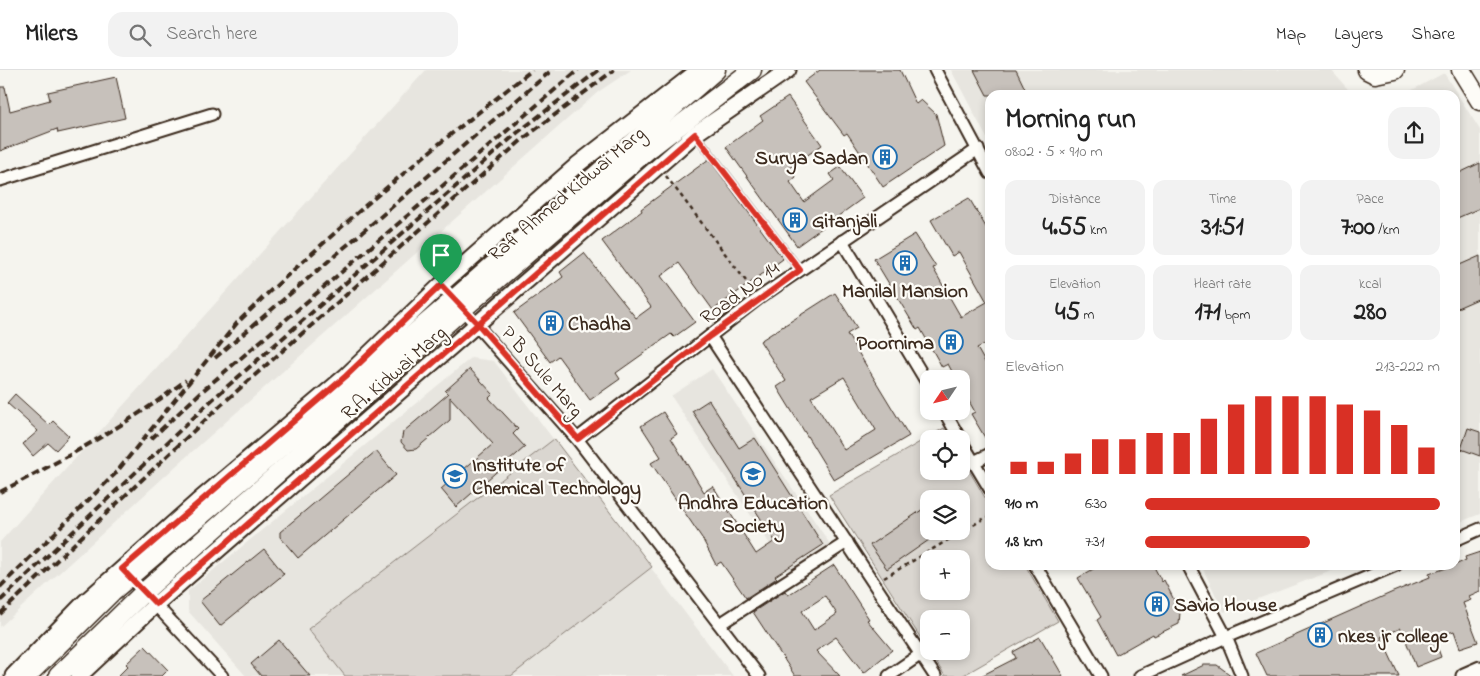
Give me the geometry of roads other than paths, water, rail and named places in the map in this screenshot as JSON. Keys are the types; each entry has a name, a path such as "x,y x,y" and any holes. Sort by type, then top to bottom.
{"main road":[{"path":"27,676 126,572 459,304 716,70"},
{"name":"Rafi Ahmed Kidwai Marg","path":"58,676 150,598 459,304 649,150 752,70"},
{"path":"1367,70 1375,74 1395,70"},
{"path":"1461,70 1480,101"}],"street":[{"name":"R.A. Kidwai Marg","path":"13,676 86,601 126,572 346,376 441,285 577,165 699,70"},
{"name":"R.A. Kidwai Marg","path":"79,676 150,598 478,324 695,134 788,70"},
{"path":"935,70 985,163"},
{"path":"0,180 212,114"},
{"name":"Road No 14","path":"578,439 759,298 978,149"},
{"path":"842,241 920,371"},
{"name":"P B Sule Marg","path":"441,285 478,324 578,439 759,676"},
{"path":"710,336 920,652"},
{"path":"970,455 985,481"},
{"path":"974,462 985,456"},
{"path":"1460,538 1480,529"},
{"path":"720,624 847,542"},
{"path":"1038,570 1101,676"},
{"path":"1191,570 1226,637 1242,676"},
{"path":"1140,676 1226,637 1384,570"},
{"path":"126,572 222,676"},
{"path":"889,676 920,655"},
{"path":"925,660 935,676"},
{"path":"1464,676 1480,669"}],"lane":[{"path":"695,134 800,270"}],"railway":[{"path":"0,587 115,474 237,323 366,205 532,70"},
{"path":"215,358 552,70"},
{"path":"151,439 200,393 578,70"},
{"path":"0,601 213,399 517,133 599,70"},
{"path":"0,614 221,405 523,139 614,70"},
{"path":"0,492 72,454 119,426 186,380"}],"place":[{"name":"Surya Sadan","path":"885,157"},
{"name":"Gitanjali","path":"795,220"},
{"name":"Manilal Mansion","path":"905,263"},
{"name":"Chadha","path":"551,323"},
{"name":"Poornima","path":"951,342"},
{"name":"Andhra Education Society","path":"753,474"},
{"name":"Institute of Chemical Technology","path":"455,476"},
{"name":"Savio House","path":"1157,604"},
{"name":"nkes jr college","path":"1320,635"}]}
